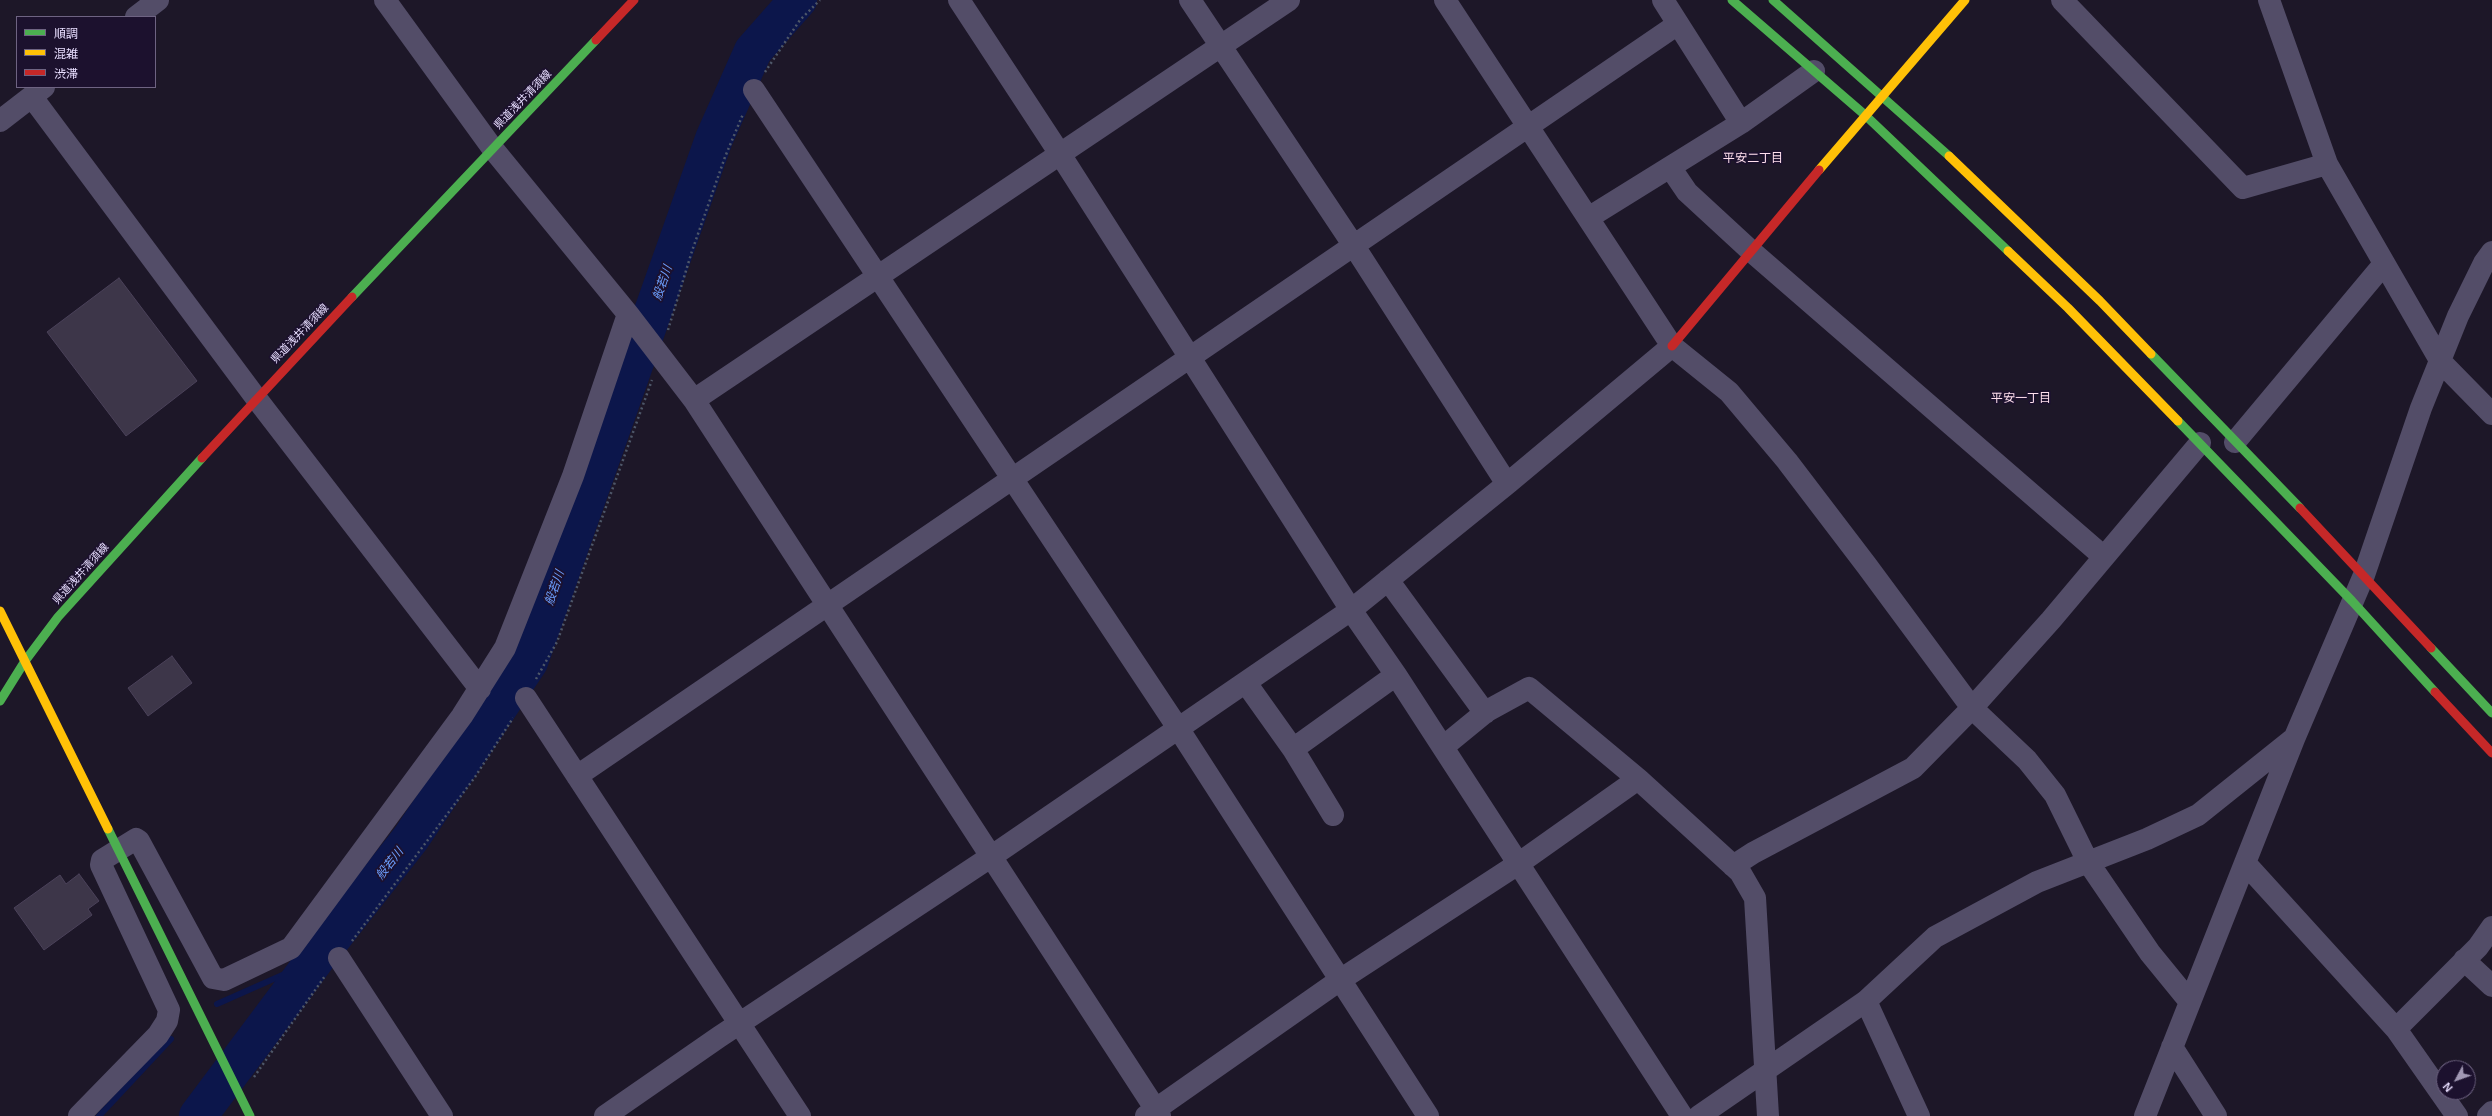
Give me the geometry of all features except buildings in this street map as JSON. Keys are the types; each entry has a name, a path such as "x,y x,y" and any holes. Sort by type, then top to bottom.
{"street":[{"path":"137,16 158,0"},
{"path":"385,0 493,149 628,314 694,400 992,856 1154,1114 1340,980 1518,864 1638,779"},
{"name":"県道浅井清須線","path":"0,701 25,661 58,617 256,398 634,0"},
{"path":"959,0 1060,154 1352,610 1443,747 1682,1116"},
{"path":"1190,0 1219,47 1354,246 1507,484"},
{"path":"694,400 879,274 1289,0"},
{"path":"1445,0 1672,346 1729,392 1787,461 1868,566 1972,708 2027,760 2055,795 2088,862 2150,953 2190,1002"},
{"path":"1663,0 1741,122"},
{"path":"1732,0 1865,115 2068,308 2352,601 2492,753"},
{"path":"1773,0 1970,174 2094,295 2364,575 2492,713"},
{"path":"605,1116 738,1024 992,856 1352,610 1507,484 1672,346 1865,115 1965,0"},
{"path":"2062,0 2243,188 2327,164"},
{"path":"2269,0 2327,164 2383,265 2441,362 2492,414"},
{"path":"577,776 1678,24"},
{"path":"1588,218 1741,122 1814,72"},
{"path":"754,90 879,274 1178,728 1428,1116"},
{"path":"0,121 38,92 256,398 480,689"},
{"path":"1670,167 1687,192 1752,251 2104,557"},
{"path":"2145,1116 2294,739 2364,575 2421,408 2441,362 2458,316 2484,263 2492,252"},
{"path":"2235,442 2383,265"},
{"path":"79,1116 158,1035 167,1021 169,1010 101,865 102,860 136,839 139,841 213,978 224,980 291,948 495,668 512,634 574,476 628,314"},
{"path":"1733,866 1759,850 1913,768 1972,708 2104,557 2200,443"},
{"path":"1388,580 1485,713"},
{"path":"0,611 250,1116"},
{"path":"1293,749 1396,675"},
{"path":"1246,683 1293,749 1333,815"},
{"path":"1443,747 1485,713 1529,688 1638,779 1740,872 1755,898 1768,1116"},
{"path":"526,698 738,1024 800,1116"},
{"path":"1699,1116 1866,1001 1935,937 2037,882 2198,815 2294,739"},
{"path":"2245,863 2396,1028 2457,1116"},
{"path":"2396,1028 2478,947 2492,927"},
{"path":"339,958 442,1116"},
{"path":"2464,960 2492,986"},
{"path":"1866,1001 1919,1116"},
{"path":"2172,1047 2216,1116"},
{"path":"2488,1116 2492,1112"}],"waterway":[{"name":"般若川","path":"198,1116 314,961 411,838 529,662 714,139 753,51 798,0"},
{"path":"217,1004 314,961"},
{"path":"99,1116 171,1039"}],"traffic: fast":[{"path":"1732,0 1865,115 2008,251"},
{"path":"1773,0 1949,156"},
{"path":"352,297 596,40"},
{"path":"2151,354 2300,508"},
{"path":"2178,421 2352,601 2435,692"},
{"path":"0,701 25,661 58,617 202,458"},
{"path":"2431,648 2492,713"},
{"path":"108,829 250,1116"}],"traffic: slow":[{"path":"1819,170 1965,0"},
{"path":"1949,156 2100,301 2151,354"},
{"path":"2008,251 2068,308 2178,421"},
{"path":"0,611 108,829"}],"traffic: jam":[{"path":"596,40 634,0"},
{"path":"1672,346 1819,170"},
{"path":"202,458 352,297"},
{"path":"2300,508 2431,648"},
{"path":"2435,692 2492,753"}],"district":[{"name":"平安二丁目","path":"1753,159"},
{"name":"平安一丁目","path":"2021,399"}]}
